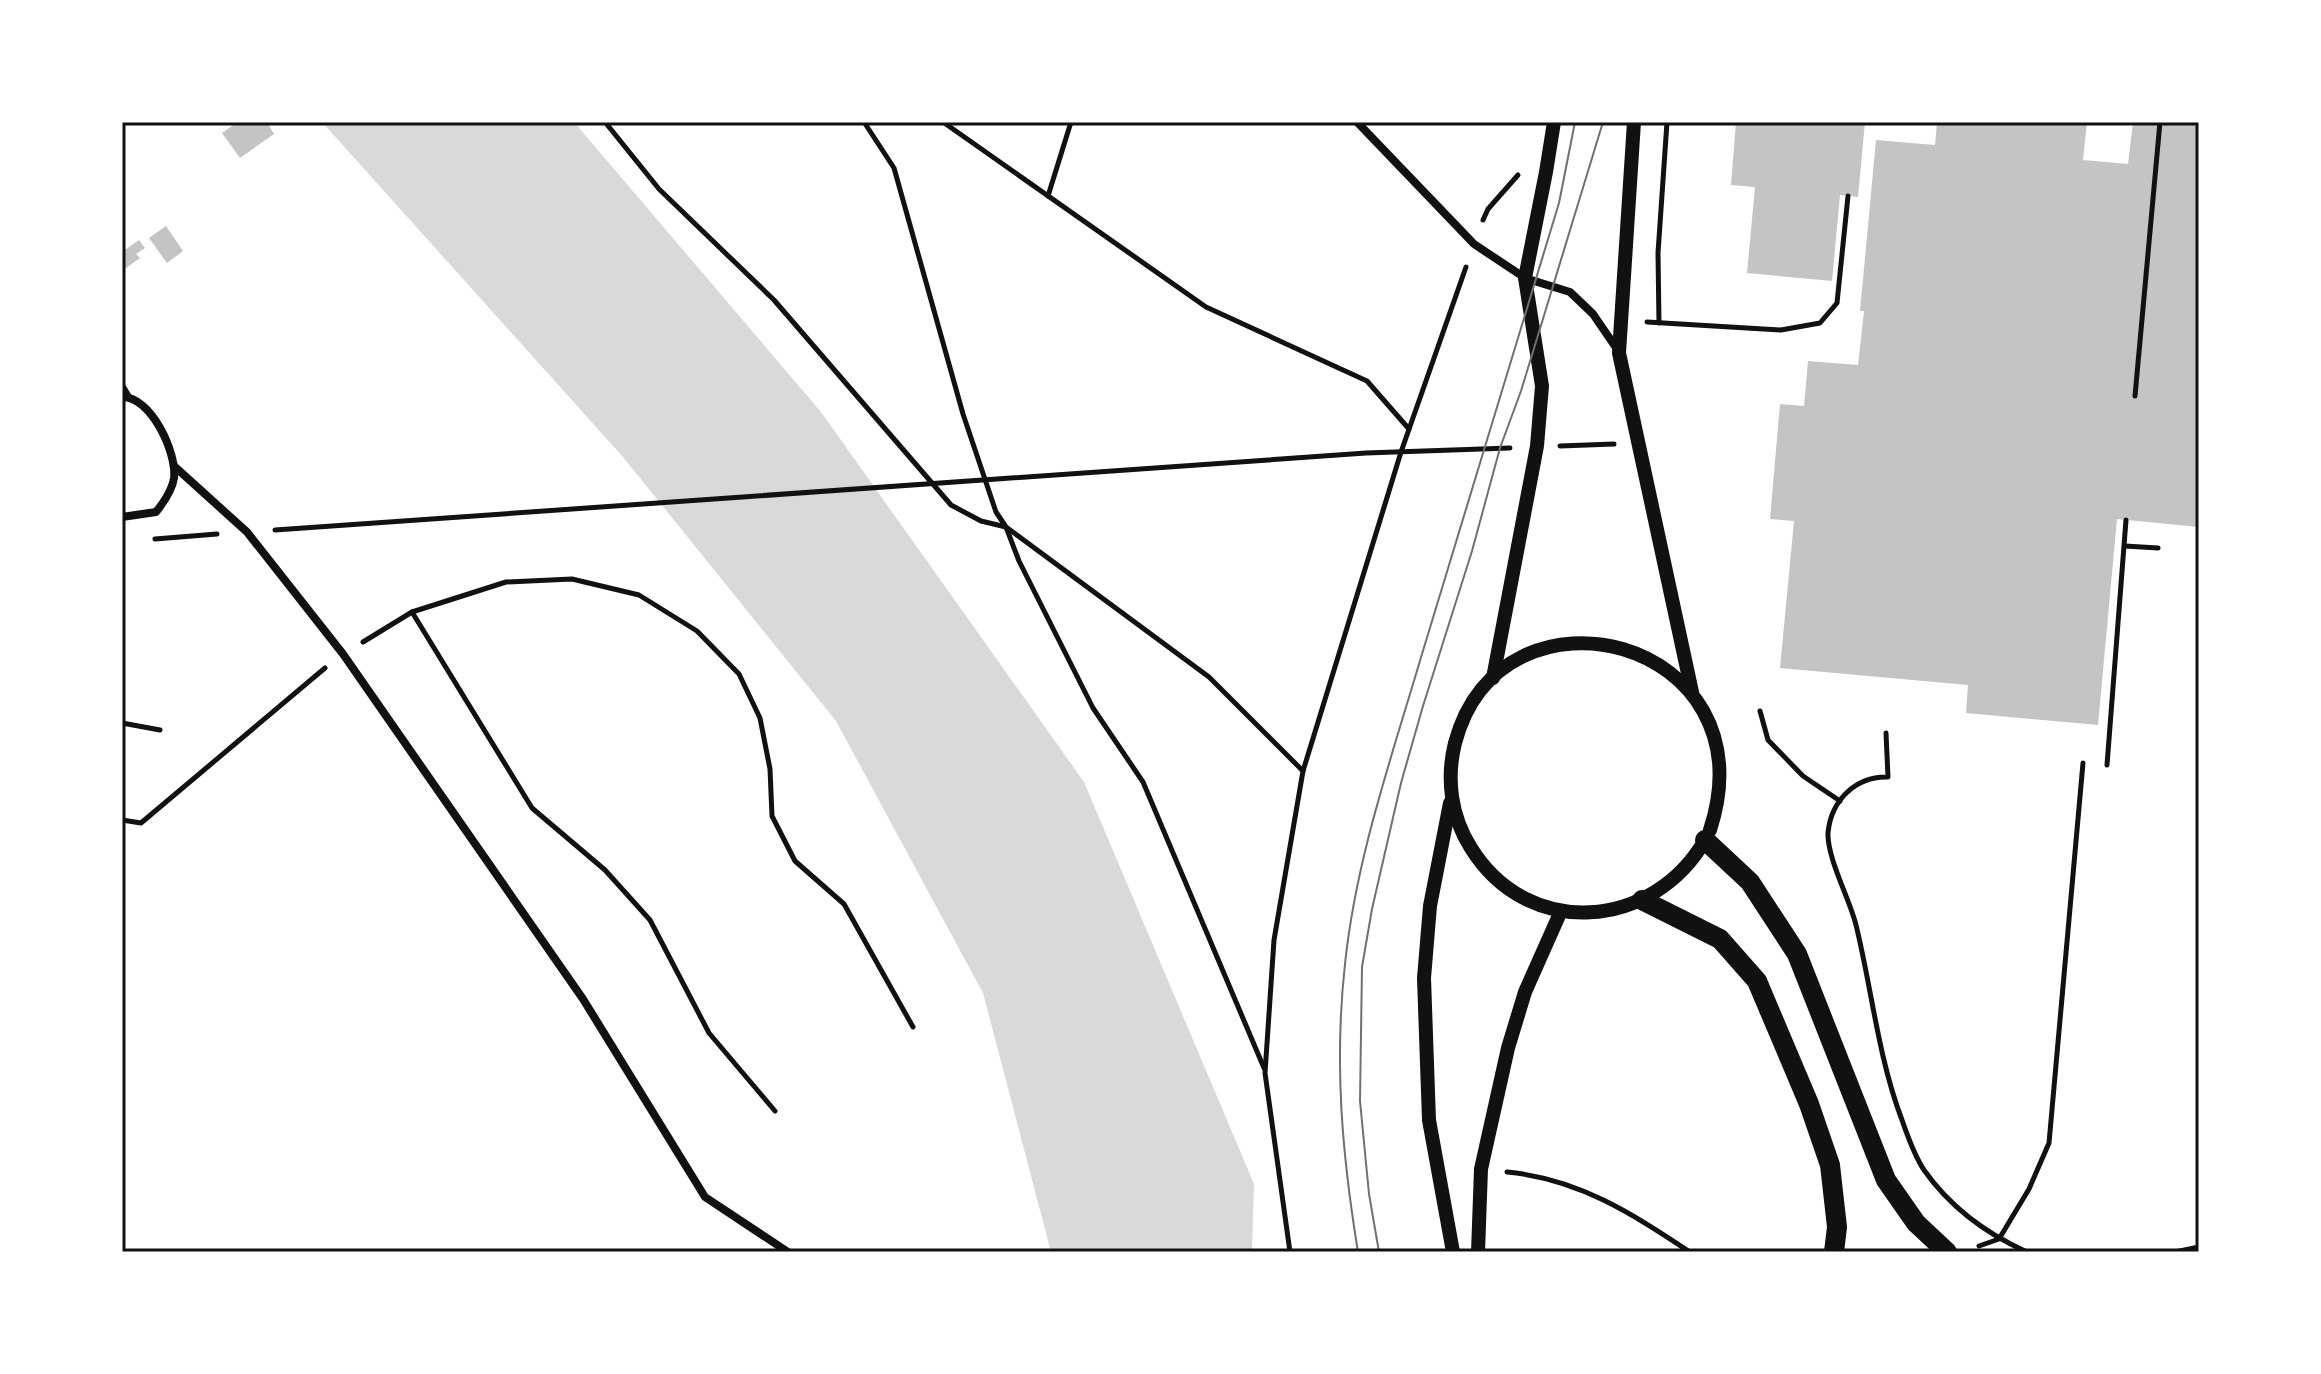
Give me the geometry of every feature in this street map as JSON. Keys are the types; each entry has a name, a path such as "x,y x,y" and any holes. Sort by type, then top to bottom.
{"main road":[{"path":"1708,835 1750,882 1797,954 1886,1180 1916,1223 1947,1252"},
{"path":"1642,900 1720,939 1757,981 1809,1104 1830,1165 1837,1227 1834,1252"}],"street":[{"path":"1357,122 1474,244 1525,278 1570,292 1593,314 1619,353"},
{"path":"1493,678 1537,446 1542,386 1525,278 1554,122"},
{"path":"1634,122 1619,353 1693,696"},
{"path":"122,387 125,397 148,411 161,429 170,446 174,466 174,480 169,494 156,512 122,517"},
{"path":"174,466 247,532 343,654 583,999 705,1197 788,1252"},
{"path":"1575,643 1600,643 1646,657 1677,678 1693,696 1711,730 1720,767 1720,793 1708,835 1679,875 1642,900 1601,912 1561,911 1538,904 1516,894 1488,870 1466,841 1452,794 1451,769 1458,733 1468,711 1493,678 1518,661 1539,651 1575,643"},
{"path":"1452,794 1430,906 1424,978 1429,1120 1453,1252"},
{"path":"1478,1252 1481,1169 1508,1048 1521,1006 1561,911"}],"path":[{"path":"605,122 659,189 774,300 951,505 981,521 1006,527 1209,677 1303,771"},
{"path":"864,122 894,168 963,414 996,512 1093,708 1143,782 1265,1073"},
{"path":"943,122 1206,307 1367,381 1409,429"},
{"path":"1048,196 1071,122"},
{"path":"1659,323 1658,253 1667,122"},
{"path":"2135,396 2160,122"},
{"path":"1488,209 1526,165"},
{"path":"1621,320 1781,330 1820,323 1837,303 1848,196"},
{"path":"1290,1252 1265,1073 1274,940 1303,771 1401,452 1474,244"},
{"path":"147,539 1366,453 1639,443"},
{"path":"2107,765 2126,520"},
{"path":"2125,546 2158,548"},
{"path":"122,820 141,823 343,654 412,612 506,582 572,579 639,595 697,631 739,674 760,718 770,769 772,816 795,861 844,904 913,1027"},
{"path":"412,612 532,808 605,870 650,920 709,1033 775,1111"},
{"path":"1760,711 1768,740 1803,776 1840,801"},
{"path":"122,723 160,730"},
{"path":"1886,733 1888,777 1860,780 1848,789 1832,817 1830,844 1855,922 1879,1040 1898,1110 1923,1168 1937,1186 1999,1239 2027,1252"},
{"path":"1979,1246 1999,1239 2029,1189 2049,1143 2083,763"},
{"path":"1481,1169 1539,1175 1611,1202 1690,1252"},
{"path":"2175,1252 2199,1247"}],"shaded area":[{"path":"322,122 574,122 821,412 1084,782 1254,1184 1252,1252 1051,1252 983,993 836,721 623,457"}],"building":[{"path":"238,122 267,122 274,134 240,158 222,133"},
{"path":"1736,122 1865,122 1858,197 1840,195 1832,281 1747,273 1755,187 1731,185"},
{"path":"1937,122 2087,122 2083,160 2128,164 2133,122 2199,122 2199,527 2117,519 2098,725 1966,713 1968,685 1780,668 1794,521 1770,519 1780,404 1804,406 1808,361 1858,365 1876,140 1935,145"},
{"path":"166,226 183,251 167,263 149,238"},
{"path":"139,240 145,248 136,254 140,258 122,271 122,252"}],"tram line":[{"path":"1358,1252 1344,1144 1340,1073 1345,964 1357,885 1387,769 1559,203 1575,122"},
{"path":"1379,1252 1369,1194 1360,1101 1362,967 1372,909 1401,783 1423,706 1472,551 1500,448 1521,391 1603,122"}]}
